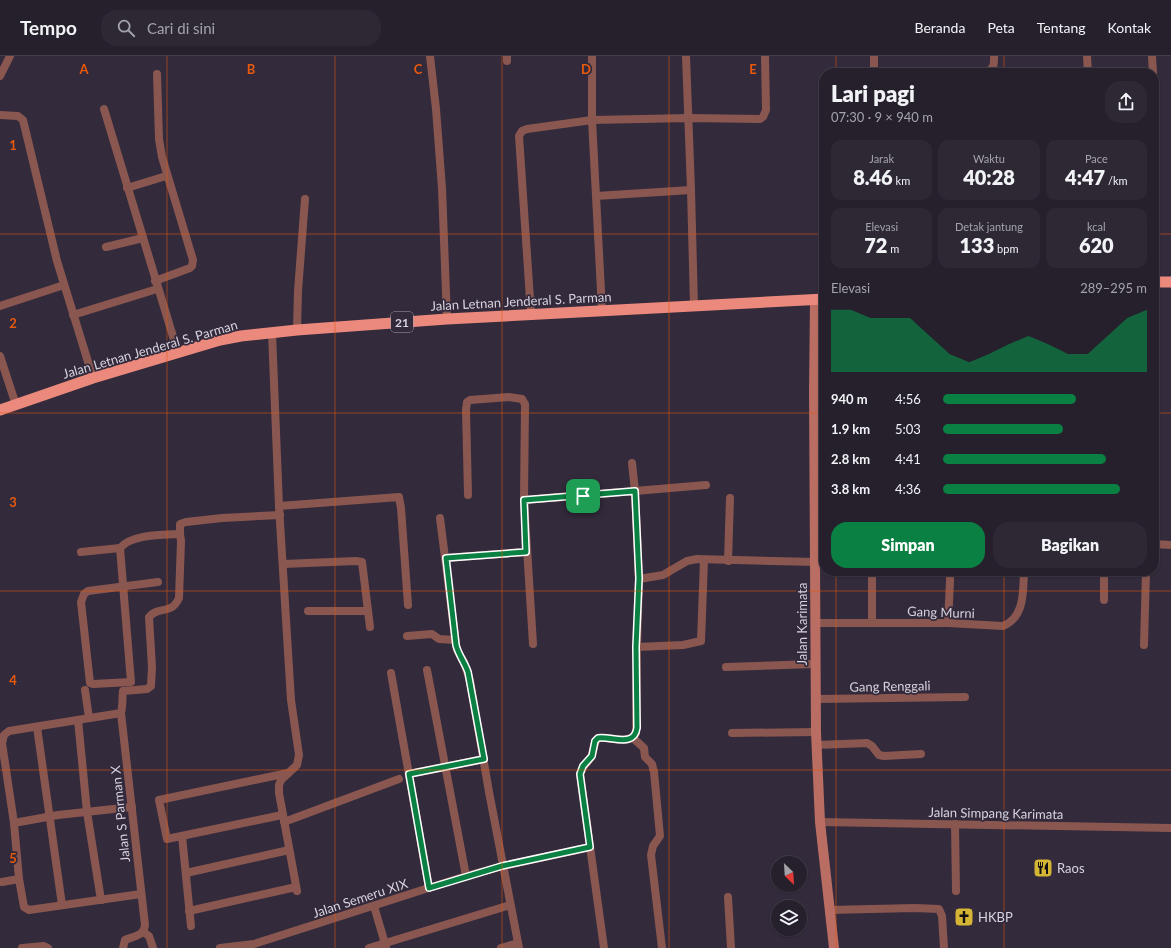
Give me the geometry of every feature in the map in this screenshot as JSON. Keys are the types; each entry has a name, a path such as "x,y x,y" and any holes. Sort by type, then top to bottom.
{"highway":[{"path":"1159,282 1171,282"},
{"name":"Jalan Letnan Jenderal S. Parman","path":"0,410 93,378 232,337 272,332 447,319 819,300"}],"main road":[{"name":"Jalan Karimata","path":"819,300 819,392 815,562 816,732 820,822 834,948"}],"street":[{"path":"0,76 10,56"},
{"path":"430,56 442,188 447,319"},
{"path":"592,56 592,120 602,310"},
{"path":"686,56 694,306"},
{"path":"531,314 519,136 522,131 592,120 689,118 760,119 764,117 766,110 765,56"},
{"path":"874,56 874,68"},
{"path":"993,68 994,56"},
{"path":"1087,56 1088,68"},
{"path":"1152,56 1153,68"},
{"path":"155,281 190,268 193,260 166,176 159,139 157,74"},
{"path":"104,109 157,289 178,353"},
{"path":"0,115 18,116 23,120 64,285 93,378"},
{"path":"127,188 166,176"},
{"path":"596,196 691,190"},
{"path":"297,330 298,291 305,199"},
{"path":"106,247 143,238"},
{"path":"0,306 64,285"},
{"path":"73,315 157,289"},
{"path":"189,911 297,889 283,818 279,785 281,780 297,765 299,755 291,700 279,506 272,332"},
{"path":"0,356 16,405"},
{"path":"468,495 467,402 470,400 509,398 522,399 526,404 524,500 526,552 533,644"},
{"path":"604,948 581,781 581,770 592,756 595,741 598,738 628,740 635,736 637,728 636,647 639,578 635,491 632,463"},
{"path":"524,500 706,485"},
{"path":"279,506 399,497 408,605"},
{"path":"728,561 730,498"},
{"path":"81,552 120,548 135,538 180,534 180,524 186,522 222,518 280,515"},
{"path":"440,518 457,650 468,672 502,866 518,945 501,948"},
{"name":"Jalan S Parman X","path":"143,932 145,925 121,713 123,705 121,701 123,691 147,689 151,686 149,617 156,612 168,610 176,606 179,598 180,534"},
{"path":"1159,544 1171,545"},
{"path":"120,548 124,587 131,682 90,683 81,602 84,594 88,591 124,587 158,582"},
{"path":"446,558 526,552"},
{"path":"639,578 663,574 687,561 697,559 728,561 815,562"},
{"path":"636,647 683,645 701,641 704,560"},
{"path":"283,564 359,561 363,566 370,627"},
{"path":"872,576 872,622"},
{"path":"948,623 950,576"},
{"name":"Gang Murni","path":"815,623 948,623 1003,626 1014,618 1020,608 1023,595 1024,576"},
{"path":"1104,576 1104,600"},
{"path":"1144,645 1146,576"},
{"path":"308,611 368,611"},
{"path":"406,636 432,634 439,638 456,642"},
{"path":"726,667 815,664"},
{"path":"427,670 466,876"},
{"path":"391,673 429,888"},
{"path":"85,690 89,718"},
{"name":"Gang Renggali","path":"816,700 965,697"},
{"path":"121,713 8,731 4,735 2,743 14,823 19,879 23,905 26,909 29,910 141,894"},
{"path":"78,720 87,812 101,900"},
{"path":"37,727 62,905"},
{"path":"732,734 816,732"},
{"path":"633,738 644,748 645,757 652,764 654,772 660,836 653,846 652,855 662,948"},
{"path":"817,745 867,743 872,746 879,755 921,754"},
{"path":"409,774 484,759"},
{"path":"289,773 159,800 167,839 283,818 399,779"},
{"path":"14,823 50,816 132,807"},
{"name":"Jalan Simpang Karimata","path":"820,822 1171,828"},
{"path":"955,824 956,892"},
{"path":"182,836 191,926"},
{"name":"Jalan Semeru XIX","path":"220,948 254,946 466,876 502,866 590,847"},
{"path":"186,873 289,850"},
{"path":"2,882 19,879"},
{"path":"728,897 731,948"},
{"path":"369,948 385,946 510,905"},
{"path":"374,906 385,946"},
{"path":"829,910 915,908 939,909 942,916 944,948"},
{"path":"123,948 125,940 143,932 149,936 154,948"},
{"path":"22,948 44,946 48,948"}],"place":[{"name":"Raos","path":"1043,868"},
{"name":"HKBP","path":"964,917"}],"route":[{"path":"635,491 639,578 636,647 637,728 635,736 628,740 598,738 595,741 591,758 581,770 580,774 590,847 502,866 429,888 409,774 484,759 468,672 456,645 446,558 526,552 523,508 524,500 583,496 635,491"}]}
